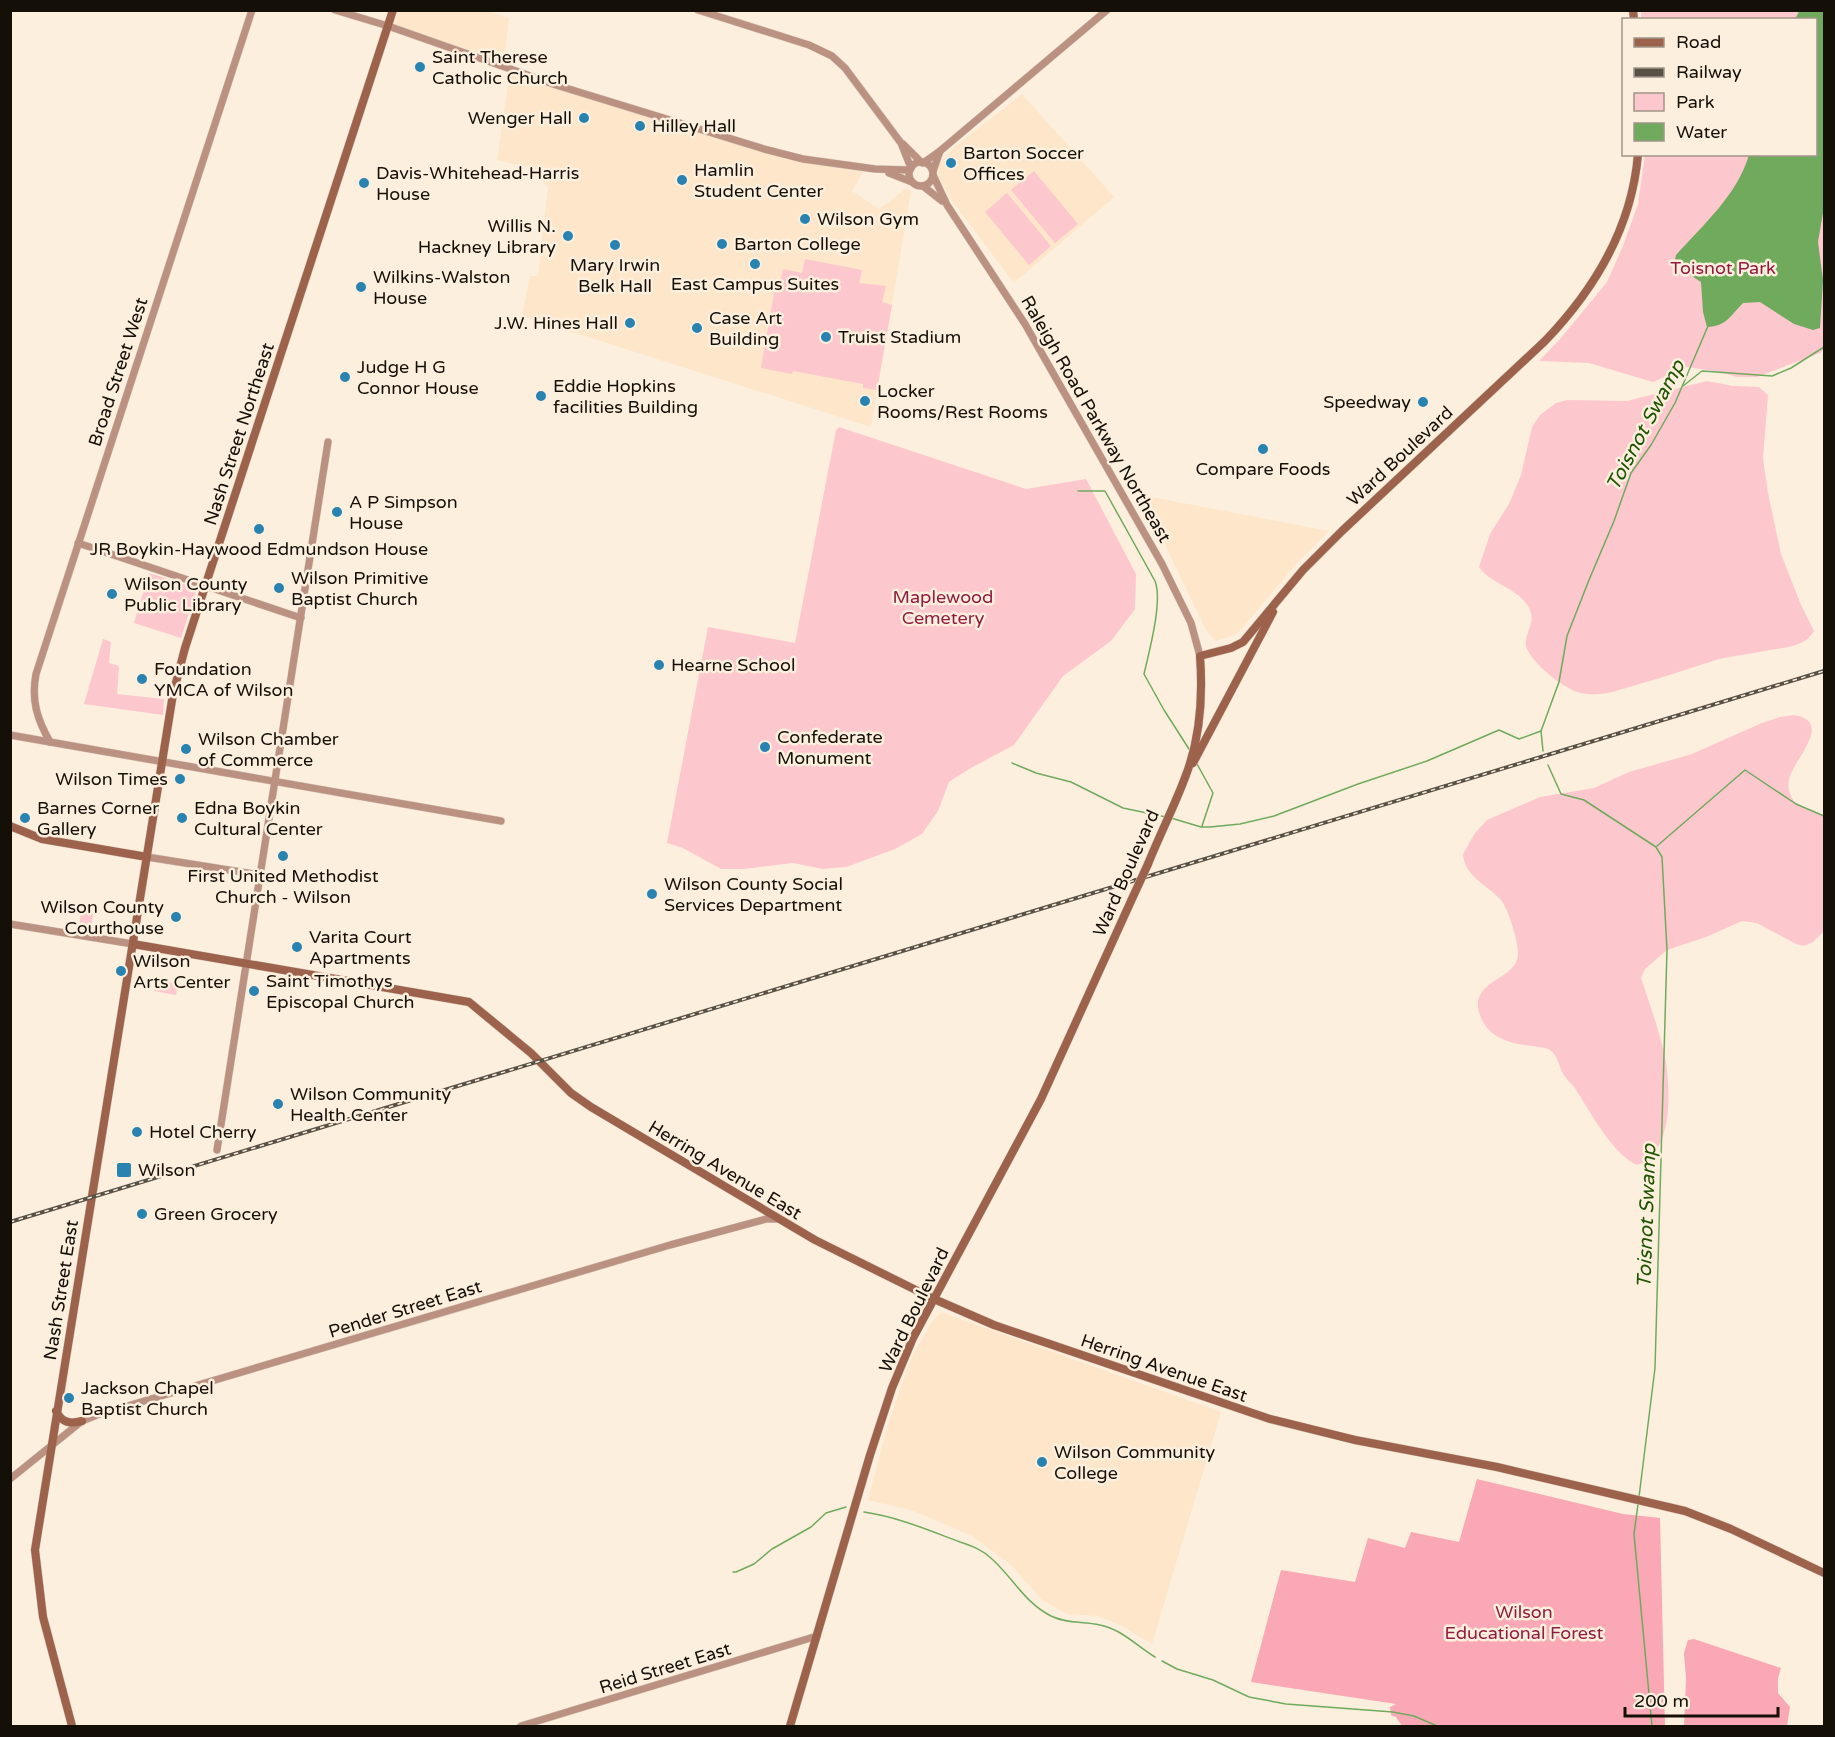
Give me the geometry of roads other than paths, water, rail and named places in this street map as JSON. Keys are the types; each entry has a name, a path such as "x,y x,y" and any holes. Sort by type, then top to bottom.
{"main road":[{"name":"Nash Street Northeast","path":"147,857 177,676 393,10"},
{"name":"Ward Boulevard","path":"790,1726 892,1388 913,1338 1041,1099 1148,864 1186,774 1201,706 1200,656 1231,648 1243,642 1311,562 1350,523 1569,316 1592,285 1614,245 1631,198 1638,156"},
{"path":"1186,774 1257,639 1285,592"},
{"path":"10,826 42,839 147,857"},
{"name":"Nash Street East","path":"72,1726 43,1617 34,1557 147,857"},
{"name":"Herring Avenue East","path":"133,944 469,1002 545,1066 571,1093 591,1107 778,1219 856,1262 973,1316 1045,1343 1270,1419 1355,1440 1487,1465 1660,1504 1731,1529 1824,1573"},
{"path":"56,1410 66,1422 82,1421"}],"street":[{"name":"Broad Street West","path":"50,742 36,716 34,684 252,10"},
{"path":"335,10 388,26 556,85 764,149 803,159 881,170 911,169 940,152 1107,10"},
{"path":"698,10 809,45 832,56 845,68 901,143 922,162 929,165 933,173"},
{"path":"901,143 911,169 909,175 912,183"},
{"path":"881,170 923,186 930,182 940,152"},
{"name":"Raleigh Road Parkway Northeast","path":"933,173 947,205 1026,324 1162,564 1191,623 1200,656"},
{"name":"Raleigh Road Parkway Northeast","path":"923,186 947,205"},
{"path":"216,1150 328,442"},
{"path":"78,543 301,618"},
{"path":"10,735 501,821"},
{"path":"147,857 261,875"},
{"path":"10,924 133,944"},
{"name":"Pender Street East","path":"10,1479 82,1421 670,1245 766,1219 778,1219"},
{"name":"Reid Street East","path":"521,1726 817,1636"}],"water":[{"path":"1800,10 1824,11 1824,207 1818,242 1823,280 1820,328 1813,330 1794,324 1760,302 1743,303 1724,322 1707,327 1703,312 1701,282 1670,262 1675,260 1676,255 1728,196 1744,170 1749,156 1817,156 1817,18 1796,18"}],"waterway":[{"name":"Toisnot Swamp","path":"1543,751 1541,731 1559,682 1567,636 1631,473 1651,445 1675,403 1708,326"},
{"path":"1683,386 1702,371 1772,376 1791,368 1824,347"},
{"path":"1078,491 1105,491 1155,581 1156,613 1144,674 1189,749"},
{"path":"1171,818 1201,827 1240,824 1274,816 1427,761 1499,730 1519,739 1541,731"},
{"path":"1012,763 1036,773 1071,782 1123,808 1166,817"},
{"path":"1197,764 1213,793 1202,826"},
{"name":"Toisnot Swamp","path":"1548,765 1561,794 1584,800 1656,847 1662,857 1667,950 1655,1368 1639,1497"},
{"path":"1657,846 1745,770 1796,804 1824,816"},
{"name":"Toisnot Swamp","path":"1638,1504 1634,1534 1652,1726"},
{"path":"733,1572 754,1564 772,1549 811,1527 826,1513 846,1507"},
{"path":"864,1512 901,1521 977,1549 992,1559 1026,1597 1042,1611 1063,1620 1108,1627 1155,1657"},
{"path":"1162,1661 1177,1669 1213,1680 1249,1697 1286,1704 1393,1712 1414,1716 1437,1726"}],"railway":[{"path":"10,1222 1824,671"}],"place":[{"name":"Saint Therese Catholic Church","path":"420,67"},
{"name":"Wenger Hall","path":"584,118"},
{"name":"Hilley Hall","path":"640,126"},
{"name":"Barton Soccer Offices","path":"951,163"},
{"name":"Hamlin Student Center","path":"682,180"},
{"name":"Davis-Whitehead-Harris House","path":"364,183"},
{"name":"Wilson Gym","path":"805,219"},
{"name":"Willis N. Hackney Library","path":"568,236"},
{"name":"Barton College","path":"722,244"},
{"name":"Mary Irwin Belk Hall","path":"615,245"},
{"name":"East Campus Suites","path":"755,264"},
{"name":"Wilkins-Walston House","path":"361,287"},
{"name":"J.W. Hines Hall","path":"630,323"},
{"name":"Case Art Building","path":"697,328"},
{"name":"Truist Stadium","path":"826,337"},
{"name":"Judge H G Connor House","path":"345,377"},
{"name":"Eddie Hopkins facilities Building","path":"541,396"},
{"name":"Locker Rooms/Rest Rooms","path":"865,401"},
{"name":"Speedway","path":"1423,402"},
{"name":"Compare Foods","path":"1263,449"},
{"name":"A P Simpson House","path":"337,512"},
{"name":"JR Boykin-Haywood Edmundson House","path":"259,529"},
{"name":"Wilson Primitive Baptist Church","path":"279,588"},
{"name":"Wilson County Public Library","path":"112,594"},
{"name":"Hearne School","path":"659,665"},
{"name":"Foundation YMCA of Wilson","path":"142,679"},
{"name":"Confederate Monument","path":"765,747"},
{"name":"Wilson Chamber of Commerce","path":"186,749"},
{"name":"Wilson Times","path":"180,779"},
{"name":"Barnes Corner Gallery","path":"25,818"},
{"name":"Edna Boykin Cultural Center","path":"182,818"},
{"name":"First United Methodist Church - Wilson","path":"283,856"},
{"name":"Wilson County Social Services Department","path":"652,894"},
{"name":"Wilson County Courthouse","path":"176,917"},
{"name":"Varita Court Apartments","path":"297,947"},
{"name":"Wilson Arts Center","path":"121,971"},
{"name":"Saint Timothys Episcopal Church","path":"254,991"},
{"name":"Wilson Community Health Center","path":"278,1104"},
{"name":"Hotel Cherry","path":"137,1132"},
{"name":"Wilson","path":"124,1170"},
{"name":"Green Grocery","path":"142,1214"},
{"name":"Jackson Chapel Baptist Church","path":"69,1398"},
{"name":"Wilson Community College","path":"1042,1462"}],"park label":[{"name":"Toisnot Park","path":"1723,268"},
{"name":"Maplewood Cemetery","path":"943,607"},
{"name":"Wilson Educational Forest","path":"1524,1622"}]}
